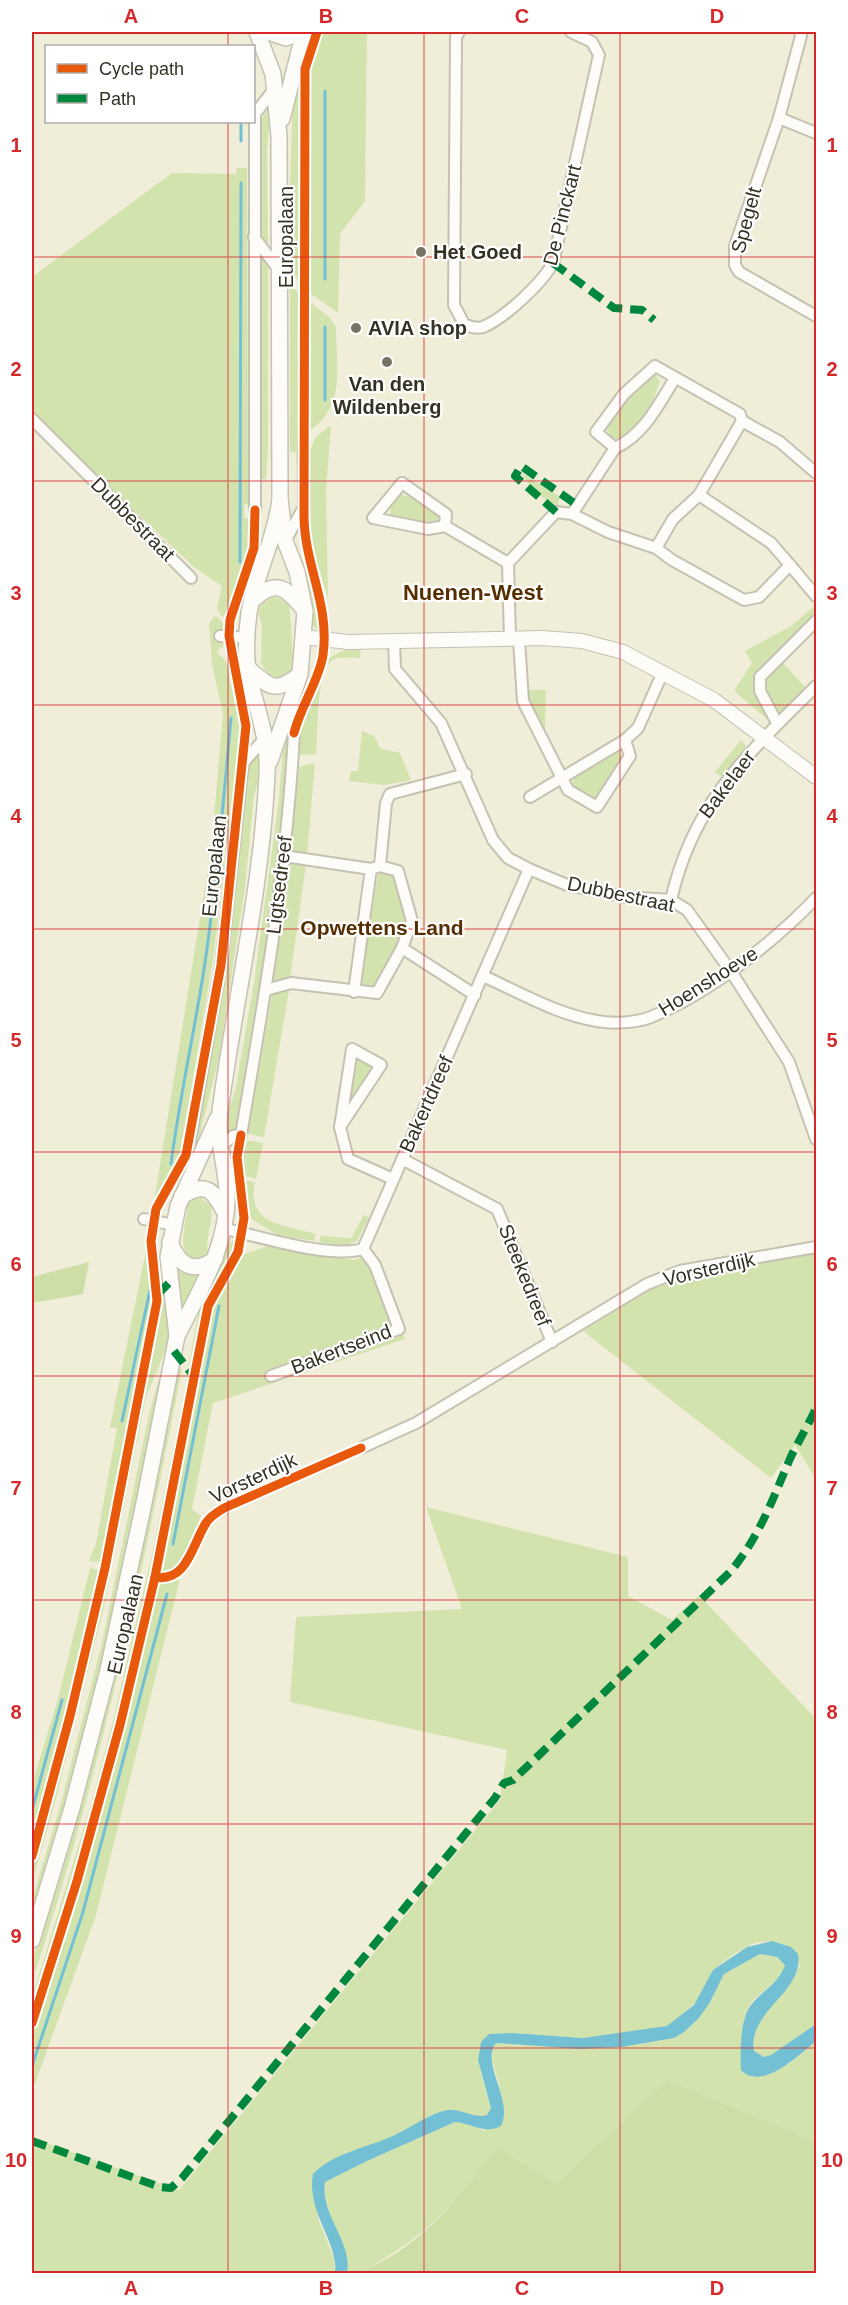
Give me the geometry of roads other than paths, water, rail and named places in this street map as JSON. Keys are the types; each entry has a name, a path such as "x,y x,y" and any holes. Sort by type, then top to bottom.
{"main road":[{"name":"Europalaan","path":"257,32 273,74 279,136 280,499 285,542 297,572 305,611"},
{"path":"268,32 286,38 302,32"},
{"name":"Europalaan","path":"279,136 282,113 302,32"},
{"name":"Europalaan","path":"254,599 277,521 280,499"},
{"path":"220,1113 182,1196 170,1242 175,1256 187,1267 197,1268 215,1259 224,1221 227,1194 220,1147 220,1113 249,941 267,773 265,738 249,669 249,613 254,599 266,590 281,588 292,595 305,611 304,638 300,674 267,773"},
{"path":"249,669 266,684 277,687 288,683 300,674"},
{"path":"182,1196 197,1188 208,1190 216,1197 224,1221"},
{"name":"Europalaan","path":"170,1242 168,1257 177,1336"},
{"name":"Europalaan","path":"32,1940 72,1808 107,1674 177,1336 215,1259"}],"street":[{"name":"De Pinckart","path":"459,32 456,37 454,305 464,324 475,328 484,326 502,314 547,275 553,263 599,55 592,42 571,32"},
{"name":"Spegelt","path":"800,32 801,36 779,118 735,246 735,265 739,272 816,316"},
{"name":"Europalaan","path":"255,114 275,88"},
{"path":"779,118 816,133"},
{"name":"Europalaan","path":"255,123 255,510"},
{"path":"254,237 279,271"},
{"path":"615,448 596,432 624,394 655,366 740,414 742,421 780,442 816,472"},
{"path":"574,510 615,448 630,441 645,424 675,378"},
{"name":"Dubbestraat","path":"32,419 191,578"},
{"path":"656,548 673,519 699,495 742,421"},
{"path":"285,542 304,507 304,445"},
{"path":"445,526 446,514 402,483 373,518 428,528 445,526 508,562"},
{"path":"699,495 771,543 816,596"},
{"path":"626,740 630,756 597,807 568,790 523,701 514,640 508,562 556,512 574,510 608,532 656,548 672,560 744,600 759,597 790,566"},
{"path":"777,723 760,691 760,677 816,621"},
{"path":"220,636 249,638"},
{"path":"304,638 348,642 582,641 623,652 726,708 816,777"},
{"name":"Dubbestraat","path":"394,641 395,669 441,723 466,774 496,846 508,858 529,870 586,890 671,900 687,910 730,970 789,1062 816,1139"},
{"path":"530,797 626,740 638,728 663,672"},
{"name":"Bakelaer","path":"671,900 677,872 691,835 710,802 763,737 816,686"},
{"name":"Ligtsedreef","path":"220,1147 233,1136 241,1134 266,990 284,856 294,733"},
{"name":"Europalaan","path":"189,1140 221,965 243,763 265,738"},
{"path":"354,992 386,803 390,794 466,774"},
{"path":"266,990 291,983 377,993 402,948 412,921 398,871 284,856"},
{"name":"Bakertdreef","path":"363,1248 529,870"},
{"name":"Hoenshoeve","path":"483,976 578,1017 600,1022 649,1017 730,970 785,931 816,898"},
{"path":"402,948 475,995"},
{"path":"340,1127 381,1065 352,1049 340,1127 348,1159 393,1179"},
{"name":"Steekedreef","path":"402,1159 497,1209 552,1342"},
{"path":"144,1219 174,1225"},
{"path":"224,1221 297,1245 350,1253 363,1248"},
{"name":"Vorsterdijk","path":"361,1448 416,1423 647,1284 680,1272 816,1247"},
{"name":"Bakertseind","path":"271,1376 399,1329 375,1264 363,1248"}],"water":[{"path":"772,1941 791,1947 798,1954 798,1967 793,1980 759,2024 754,2037 754,2051 764,2057 771,2055 816,2024 816,2041 791,2062 770,2074 759,2077 750,2076 741,2070 742,2036 747,2011 778,1978 785,1965 777,1957 760,1954 724,1974 709,2004 698,2019 674,2038 622,2047 579,2049 496,2043 492,2051 492,2061 503,2105 504,2116 501,2126 483,2129 455,2122 325,2182 327,2206 348,2262 347,2273 335,2273 332,2250 314,2201 313,2174 331,2160 387,2139 440,2112 457,2110 477,2116 487,2115 491,2108 478,2060 481,2042 489,2034 512,2033 583,2038 667,2026 694,2005 713,1970 747,1947"}],"waterway":[{"path":"325,91 325,279"},
{"path":"241,123 241,141"},
{"path":"240,562 241,183"},
{"path":"325,327 325,400"},
{"path":"171,1164 206,956 231,718"},
{"path":"122,1421 150,1290"},
{"path":"173,1544 219,1306"},
{"path":"32,2066 83,1912 167,1594"},
{"path":"32,1810 62,1700"}],"place":[{"name":"Het Goed","path":"421,252"},
{"name":"AVIA shop","path":"356,328"},
{"name":"Van den Wildenberg","path":"387,362"}],"district":[{"name":"Nuenen-West","path":"473,592"},
{"name":"Opwettens Land","path":"382,927"}]}
